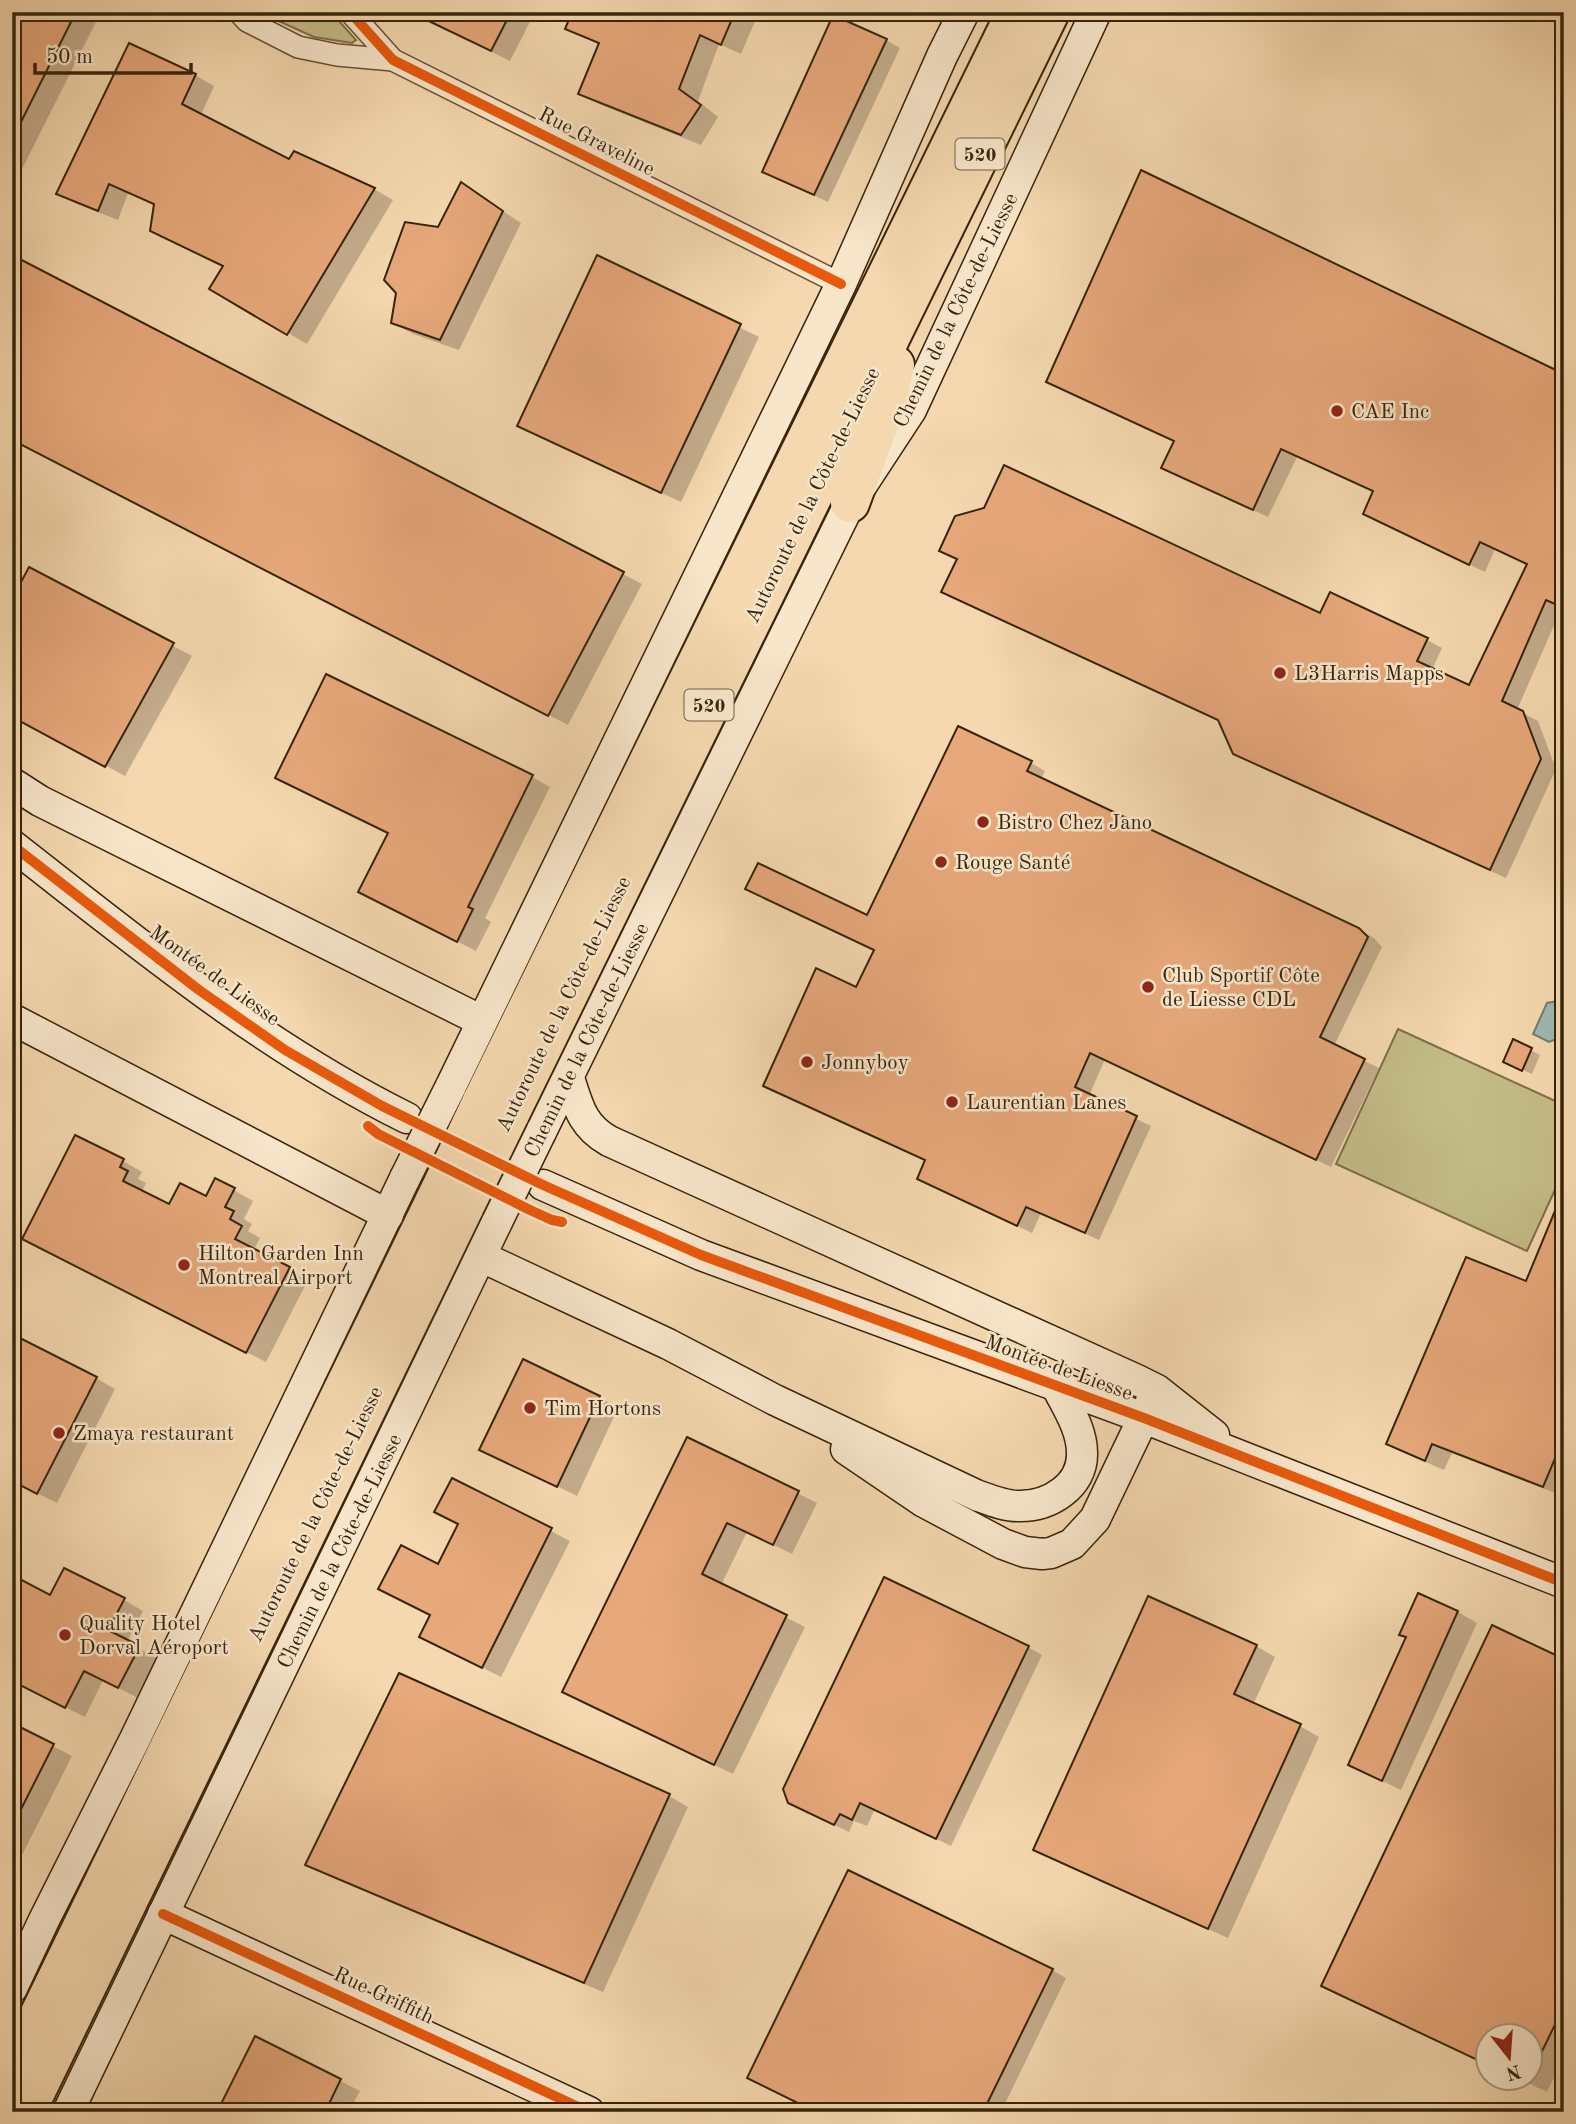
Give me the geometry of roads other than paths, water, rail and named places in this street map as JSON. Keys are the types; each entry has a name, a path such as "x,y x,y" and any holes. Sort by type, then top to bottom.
{"highway":[{"path":"943,162 987,12"},
{"name":"Autoroute de la Côte-de-Liesse","path":"12,2071 495,1110 1016,12"},
{"name":"Autoroute de la Côte-de-Liesse","path":"495,1110 911,295 1050,12"},
{"path":"850,503 888,399 911,295"},
{"name":"Autoroute de la Côte-de-Liesse","path":"26,2112 451,1200"}],"street":[{"name":"Rue Graveline","path":"239,12 247,21 298,47 337,55 393,60 841,284"},
{"name":"Rue Graveline","path":"351,12 393,60"},
{"name":"Chemin de la Côte-de-Liesse","path":"451,1200 495,1110 482,1021 841,284 964,12"},
{"name":"Chemin de la Côte-de-Liesse","path":"495,1110 569,1078 850,503 911,410 1096,12"},
{"path":"12,783 40,801 482,1021"},
{"name":"Montée de Liesse","path":"12,845 189,983 256,1031 330,1077 407,1118"},
{"path":"12,1020 388,1215"},
{"path":"569,1078 586,1123 595,1133 609,1141 1157,1390 1239,1455"},
{"name":"Montée de Liesse","path":"542,1185 712,1259 1144,1418 1564,1583"},
{"name":"Chemin de la Côte-de-Liesse","path":"12,1989 388,1215 451,1200"},
{"name":"Chemin de la Côte-de-Liesse","path":"68,2112 482,1257 451,1200"},
{"path":"482,1257 658,1339 775,1400 976,1495 1003,1504 1029,1506 1048,1501 1064,1491 1075,1477 1082,1461 1079,1433 1057,1387"},
{"path":"775,1400 924,1502 1009,1548 1035,1554 1066,1548 1087,1529 1105,1499 1157,1390"},
{"name":"Rue Griffith","path":"163,1914 589,2112"}],"water":[{"path":"1564,1000 1564,1036 1549,1042 1533,1034 1547,1003"}],"place":[{"name":"CAE Inc","path":"1337,411"},
{"name":"L3Harris Mapps","path":"1280,673"},
{"name":"Bistro Chez Jano","path":"983,822"},
{"name":"Rouge Santé","path":"941,862"},
{"name":"Club Sportif Côte de Liesse CDL","path":"1148,987"},
{"name":"Jonnyboy","path":"807,1062"},
{"name":"Laurentian Lanes","path":"952,1102"},
{"name":"Hilton Garden Inn Montreal Airport","path":"184,1265"},
{"name":"Tim Hortons","path":"530,1408"},
{"name":"Zmaya restaurant","path":"59,1433"},
{"name":"Quality Hotel Dorval Aéroport","path":"65,1635"}]}
